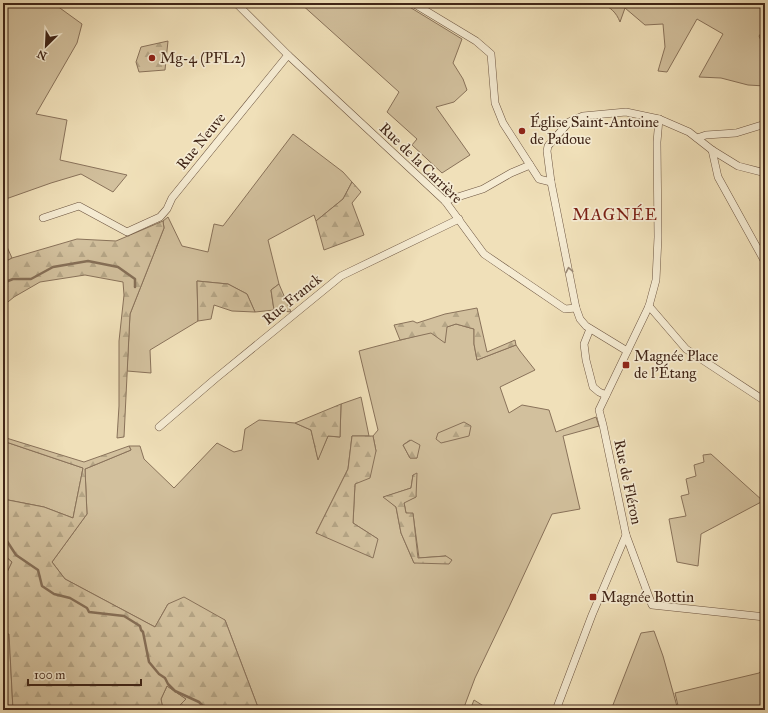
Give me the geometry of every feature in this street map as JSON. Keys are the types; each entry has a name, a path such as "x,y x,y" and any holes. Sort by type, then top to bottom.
{"street":[{"name":"Rue de la Carrière","path":"236,3 288,55 445,201 484,254 565,309 576,308"},
{"path":"413,3 476,41 491,54 495,103 503,123 538,179 551,182"},
{"name":"Rue Neuve","path":"42,218 79,206 127,232 160,217 167,210 172,198 288,55"},
{"path":"627,351 590,329 582,323 580,319 576,308 551,182 547,151 548,146 569,122 583,116 626,112 659,119 689,132 712,150 738,166 765,173"},
{"name":"Rue de Fléron","path":"556,710 592,615 626,535 600,410 649,306 656,280 658,237 657,142 659,119"},
{"path":"697,138 706,135 736,133 765,124"},
{"path":"712,150 718,177 765,262"},
{"path":"445,201 483,189 511,173 530,165"},
{"name":"Rue Franck","path":"159,427 341,276 459,219"},
{"path":"649,306 686,349 765,400"},
{"path":"590,329 584,344 586,360 594,387 599,392 606,395"},
{"path":"626,535 652,605 765,617"}],"green space":[{"path":"3,3 53,3 82,24 77,43 36,114 67,120 60,160 127,175 113,192 81,174 3,200"},
{"path":"300,3 403,3 462,39 453,63 463,79 467,90 454,102 436,107 470,155 442,173 412,145 417,139 387,112 399,92"},
{"path":"601,3 765,3 765,28 759,36 765,49 765,86 748,85 721,78 699,77 723,34 697,19 667,72 658,71 665,47 663,24 645,25 625,8 620,22 613,11"},
{"path":"168,41 165,70 139,72 136,62 141,47"},
{"path":"293,134 343,172 352,182 343,199 316,221 314,215 268,240 279,284 271,290 274,310 255,312 247,294 228,284 197,281 198,321 150,350 151,373 127,371 130,314 164,228 163,221 168,217 182,246 208,252 214,224 223,226"},
{"path":"352,182 361,192 352,203 364,235 324,250 316,221 343,199"},
{"path":"163,221 164,228 130,314 124,437 117,438 119,406 119,341 124,295 123,282 85,275 40,282 14,297 3,306 3,263 12,258 77,239 116,241"},
{"path":"3,238 12,258 3,263"},
{"path":"197,281 228,284 247,294 255,312 232,311 214,305 211,319 198,321"},
{"path":"279,284 291,312 274,310 271,290"},
{"path":"477,308 487,352 515,340 516,345 477,360 474,344 474,329 456,324 447,327 445,343 431,333 400,340 394,325 413,321 417,323 445,314"},
{"path":"456,324 474,329 474,344 477,360 516,345 535,370 500,387 509,413 522,405 549,410 556,432 596,417 599,426 563,436 580,509 552,514 475,678 463,710 259,710 225,620 168,604 155,627 65,579 52,562 87,514 85,469 131,450 129,446 140,446 144,459 174,488 217,443 234,452 242,450 245,429 259,420 295,423 311,430 318,459 328,436 340,437 341,404 361,397 369,436 352,436 348,469 316,533 378,539 353,523 355,484 376,451 373,436 378,430 359,351","holes":["410,440 417,458 410,458 403,445","413,475 416,497 404,502 406,513 413,514 419,558 446,556 414,563 401,533 396,507 384,497 411,488"]},
{"path":"341,404 340,437 328,436 318,460 311,430 295,423"},
{"path":"464,422 471,426 469,436 441,443 436,439 438,433"},
{"path":"352,436 373,436 376,451 370,478 355,484 353,523 378,539 373,558 316,533 348,469"},
{"path":"3,437 84,462 129,446 131,450 85,469 87,514 52,562 65,579 155,627 168,604 184,597 225,620 259,710 175,710 186,699 167,686 161,699 163,710 13,710 9,634 3,634 3,581 12,562 3,554 3,499 44,507 73,518 83,468 3,441"},
{"path":"411,440 420,445 417,458 410,458 403,445"},
{"path":"3,441 83,468 73,518 44,507 3,499"},
{"path":"711,454 763,501 701,534 698,566 677,562 669,519 686,516 681,496 689,494 686,479 696,476 694,465 704,462 703,455"},
{"path":"417,473 416,497 404,503 406,513 413,513 418,558 446,556 452,560 449,564 414,563 401,533 396,507 383,497 411,488 413,475"},
{"path":"3,554 12,562 3,581"},
{"path":"654,631 663,656 678,710 611,710 641,633"},
{"path":"9,633 13,710 3,710 3,634"},
{"path":"765,667 765,710 679,710 675,693 759,673"},
{"path":"167,686 186,699 175,710 163,710 161,699"},
{"path":"474,700 490,710 470,710"}],"waterway":[{"path":"3,283 13,279 31,279 53,267 88,261 118,267 135,279 135,287"},
{"path":"3,535 16,555 38,570 42,586 54,594 70,598 87,608 89,612 124,616 140,626 143,632 149,662 159,674 165,678 168,684 175,691 199,702 207,710 211,710"}],"place":[{"name":"Mg-4 (PFL2)","path":"152,58"},
{"name":"Église Saint-Antoine de Padoue","path":"522,131"},
{"name":"Magnée Place de l'Étang","path":"626,365"},
{"name":"Magnée Bottin","path":"593,597"}],"district":[{"name":"MAGNÉE","path":"615,214"}]}
